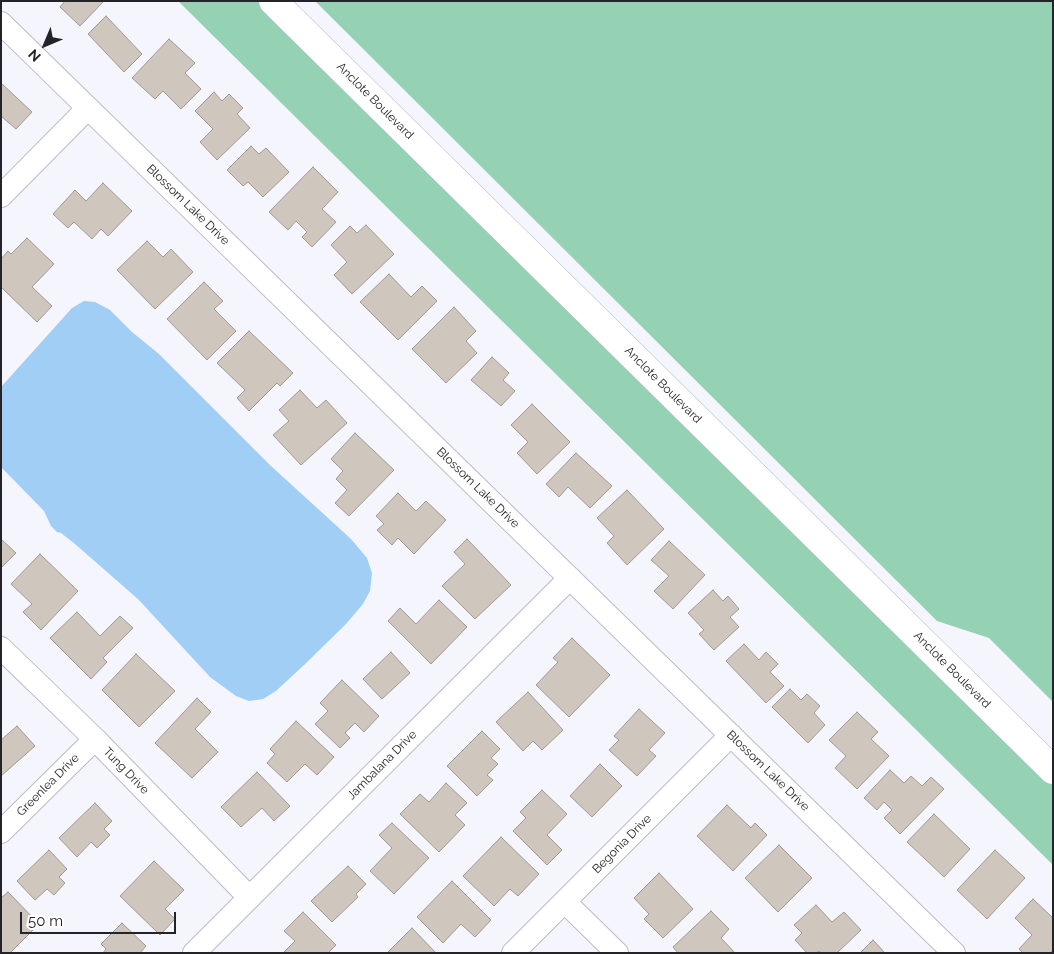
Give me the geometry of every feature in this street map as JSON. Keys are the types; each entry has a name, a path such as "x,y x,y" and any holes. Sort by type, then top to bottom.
{"street":[{"name":"Anclote Boulevard","path":"273,1 1053,770"},
{"name":"Blossom Lake Drive","path":"1,23 954,953"},
{"path":"1,196 88,108"},
{"name":"Jambalana Drive","path":"194,953 570,578"},
{"name":"Tung Drive","path":"1,648 94,739 249,897"},
{"name":"Begonia Drive","path":"513,953 731,735"},
{"name":"Greenlea Drive","path":"1,832 94,739"},
{"path":"565,902 617,953"}],"green space":[{"path":"178,1 264,1 1053,781 1053,865"},
{"path":"315,1 1053,1 1053,702 989,638 937,621"}],"water":[{"path":"84,301 95,302 110,310 132,332 159,354 271,466 351,539 367,558 372,573 370,591 363,604 346,624 304,665 276,691 263,699 249,701 236,696 210,677 138,599 75,544 51,526 44,511 1,467 1,387 72,308"}],"building":[{"path":"65,1 104,1 80,26 60,7"},
{"path":"106,16 142,54 124,72 88,34"},
{"path":"169,39 195,63 185,73 201,89 181,109 163,91 155,99 132,78"},
{"path":"1,83 32,112 16,129 1,118"},
{"path":"214,92 222,101 229,94 243,108 237,114 250,128 217,160 200,142 213,129 195,111"},
{"path":"251,146 259,154 266,148 289,172 263,197 248,182 243,186 227,170"},
{"path":"313,167 338,192 322,209 336,222 312,247 302,237 307,232 296,221 288,230 269,212"},
{"path":"103,183 132,211 108,236 101,229 92,239 74,222 68,228 53,214 75,190 86,201"},
{"path":"366,225 394,254 352,294 334,275 347,262 331,245 350,226 357,233"},
{"path":"27,238 54,264 32,287 52,306 37,322 1,287 1,259 8,251 11,254"},
{"path":"147,241 163,257 171,249 193,272 155,309 117,270"},
{"path":"389,274 411,297 422,286 437,301 398,340 360,302"},
{"path":"204,282 223,301 214,309 236,331 207,360 167,319"},
{"path":"454,307 476,331 466,341 477,353 446,383 412,349"},
{"path":"249,331 293,373 280,386 277,383 249,411 237,398 245,390 217,363"},
{"path":"492,357 509,373 503,380 515,391 501,406 471,380"},
{"path":"300,390 317,408 326,400 347,423 301,465 273,435 289,421 279,410"},
{"path":"532,404 570,442 537,474 517,453 528,442 511,425"},
{"path":"355,433 394,470 349,516 335,503 347,490 336,479 343,471 331,459"},
{"path":"576,453 612,486 590,508 568,487 559,497 546,484"},
{"path":"627,490 664,529 627,565 607,543 614,536 597,518"},
{"path":"398,493 416,511 426,501 446,520 414,554 398,538 392,545 377,530 384,524 376,516"},
{"path":"1,539 16,553 1,568"},
{"path":"467,539 511,585 475,619 442,586 465,564 454,552"},
{"path":"669,541 705,575 673,609 654,591 669,576 651,560"},
{"path":"40,554 78,591 41,630 23,612 32,604 11,584"},
{"path":"713,590 723,601 728,596 739,609 730,617 739,627 714,650 699,634 704,630 688,613"},
{"path":"439,600 467,627 431,664 388,621 400,608 416,624"},
{"path":"77,612 100,636 120,616 133,628 103,658 107,662 91,679 50,638"},
{"path":"572,638 610,675 569,717 536,685 558,662 553,658"},
{"path":"744,644 759,660 766,652 778,664 770,672 784,686 766,703 726,661"},
{"path":"391,652 410,673 382,699 363,679"},
{"path":"136,654 175,691 139,727 102,690"},
{"path":"342,680 379,716 364,732 355,723 345,733 350,738 340,748 315,724 328,711 320,703"},
{"path":"790,689 801,700 807,694 820,706 814,713 825,725 808,743 772,707"},
{"path":"528,692 563,730 542,750 533,741 523,751 496,722"},
{"path":"197,698 211,712 195,729 218,752 192,778 155,743"},
{"path":"639,709 665,733 649,750 656,756 637,776 609,750 619,740 614,736"},
{"path":"857,712 878,732 871,739 889,756 857,789 835,768 846,756 829,740"},
{"path":"296,721 334,757 317,775 305,764 287,782 267,763 275,754 270,749"},
{"path":"17,726 35,746 1,776 1,740"},
{"path":"482,731 500,749 491,758 498,764 487,775 493,780 477,796 447,766"},
{"path":"600,764 622,786 592,817 570,796"},
{"path":"890,770 904,783 911,776 922,786 931,777 944,789 900,834 884,818 892,810 884,802 877,810 864,798"},
{"path":"257,772 290,806 274,821 262,808 241,827 221,807"},
{"path":"446,783 467,803 455,815 465,825 439,852 400,814 420,794 429,802"},
{"path":"542,790 567,814 547,835 562,850 547,865 513,831 526,818 520,812"},
{"path":"95,803 112,821 104,829 110,835 97,848 91,842 77,857 59,838"},
{"path":"727,805 751,828 755,823 767,835 733,871 697,836"},
{"path":"934,814 970,849 944,877 907,842"},
{"path":"392,823 429,858 394,894 370,871 392,848 379,835"},
{"path":"501,837 539,874 518,896 510,889 494,906 463,876"},
{"path":"779,845 812,878 778,912 745,878"},
{"path":"49,850 67,869 59,877 65,883 54,895 47,889 35,900 17,881"},
{"path":"995,850 1025,878 987,919 957,890"},
{"path":"154,861 184,890 165,909 175,919 160,935 120,896"},
{"path":"348,866 366,884 356,894 358,897 332,922 311,901"},
{"path":"659,873 693,909 663,938 644,919 649,914 634,898"},
{"path":"452,881 491,920 475,937 461,924 443,943 417,917"},
{"path":"8,892 39,924 10,953 1,953 1,898"},
{"path":"1033,899 1053,918 1053,950 1050,953 1023,953 1019,949 1032,935 1015,918"},
{"path":"816,905 832,922 844,912 861,930 837,953 821,953 819,951 807,953 795,940 802,933 794,925"},
{"path":"711,911 729,929 721,938 735,953 678,953 673,947"},
{"path":"303,912 336,945 328,953 283,953 295,941 284,931"},
{"path":"122,923 146,946 140,953 103,953 106,949 101,944"},
{"path":"412,928 436,953 387,953"},
{"path":"873,940 885,953 860,953"}]}
